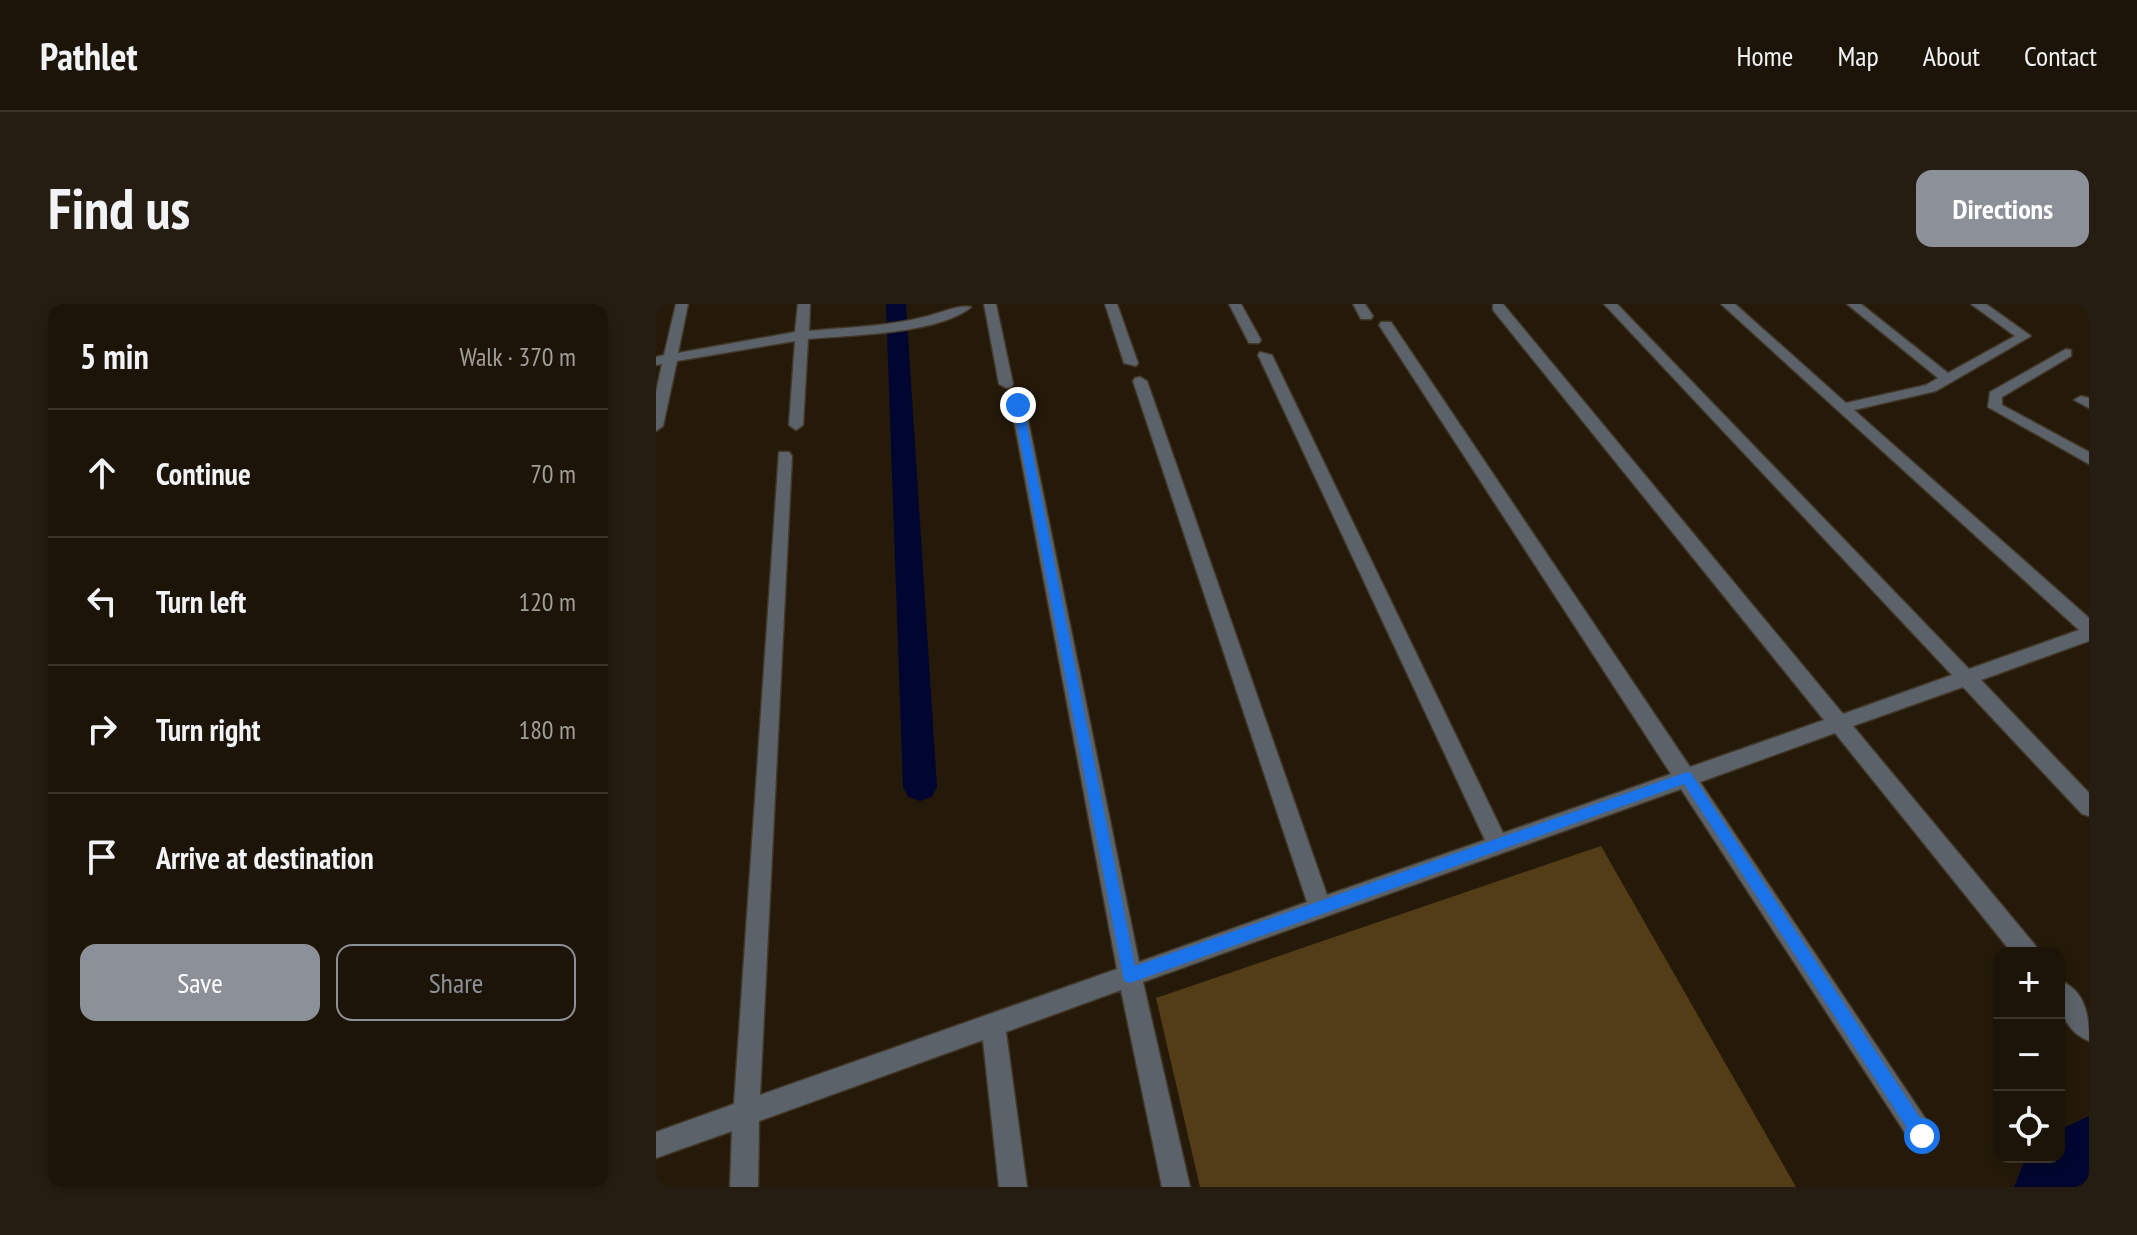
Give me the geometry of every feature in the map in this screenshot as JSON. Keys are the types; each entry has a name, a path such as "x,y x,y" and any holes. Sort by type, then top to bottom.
{"street":[{"path":"656,426 663,360 682,304"},
{"path":"796,425 804,304"},
{"path":"663,360 988,304 1006,384"},
{"path":"1111,304 1131,363"},
{"path":"1235,304 1259,347 1498,845"},
{"path":"1610,304 2089,807"},
{"path":"656,1145 1966,678 2089,631 1727,304"},
{"path":"1853,304 1947,379"},
{"path":"1844,408 1921,391 2024,336 1977,304"},
{"path":"1498,307 2022,947"},
{"path":"1386,325 1922,1136"},
{"path":"2066,353 1995,395 1995,407 2089,459"},
{"path":"1140,381 1320,908"},
{"path":"1018,405 1130,976 1176,1187"},
{"path":"744,1187 784,456"},
{"path":"2065,999 2089,1029"},
{"path":"993,1024 1013,1187"}],"shaded area":[{"path":"1601,846 1796,1187 1200,1187 1156,998"}],"waterway":[{"path":"896,304 920,787"},
{"path":"2052,1187 2089,1153"}],"route":[{"path":"1018,405 1130,976 1687,778 1922,1136"}]}
